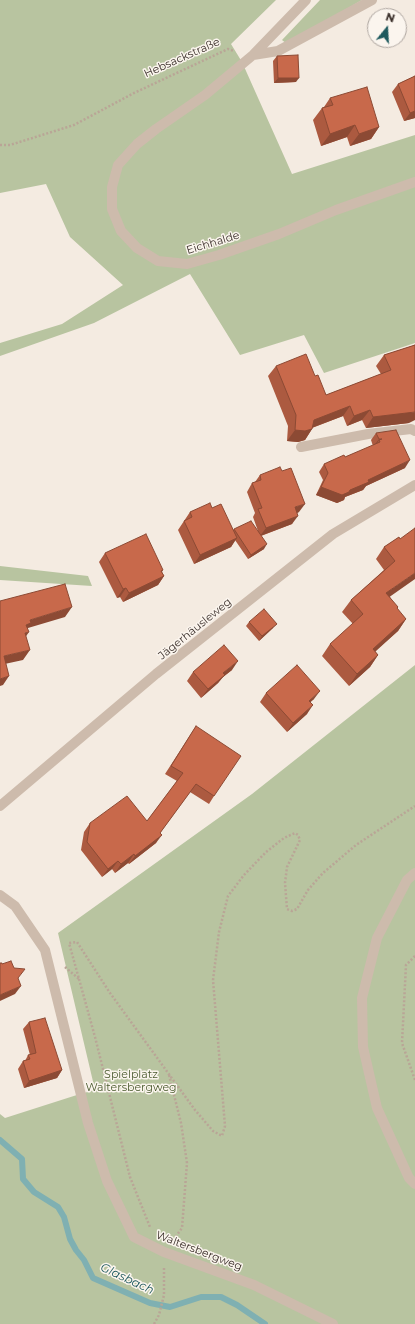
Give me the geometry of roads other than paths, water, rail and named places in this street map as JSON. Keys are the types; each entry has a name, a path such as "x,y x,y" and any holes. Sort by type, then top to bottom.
{"street":[{"name":"Eichhalde","path":"306,0 253,55 205,95 137,144 118,165 112,187 112,208 121,230 137,248 158,261 187,264 219,255 280,234 336,210 415,182"},
{"path":"253,55 278,51 372,0"},
{"path":"301,447 368,434 411,429 415,431"},
{"name":"Jägerhäusleweg","path":"0,806 156,674 333,534 415,485"},
{"path":"415,873 407,880 376,938 362,998 363,1047 377,1108 409,1178 415,1184"},
{"name":"Waltersbergweg","path":"0,895 15,906 45,950 88,1123 107,1181 134,1237 164,1252 254,1285 333,1324"}],"waterway":[{"name":"Glasbach","path":"0,1140 22,1159 23,1179 34,1192 58,1207 64,1217 70,1239 84,1260 93,1278 150,1303 170,1307 201,1297 221,1297 237,1305 265,1324"}],"park label":[{"name":"Spielplatz Waltersbergweg","path":"131,1081"}]}
